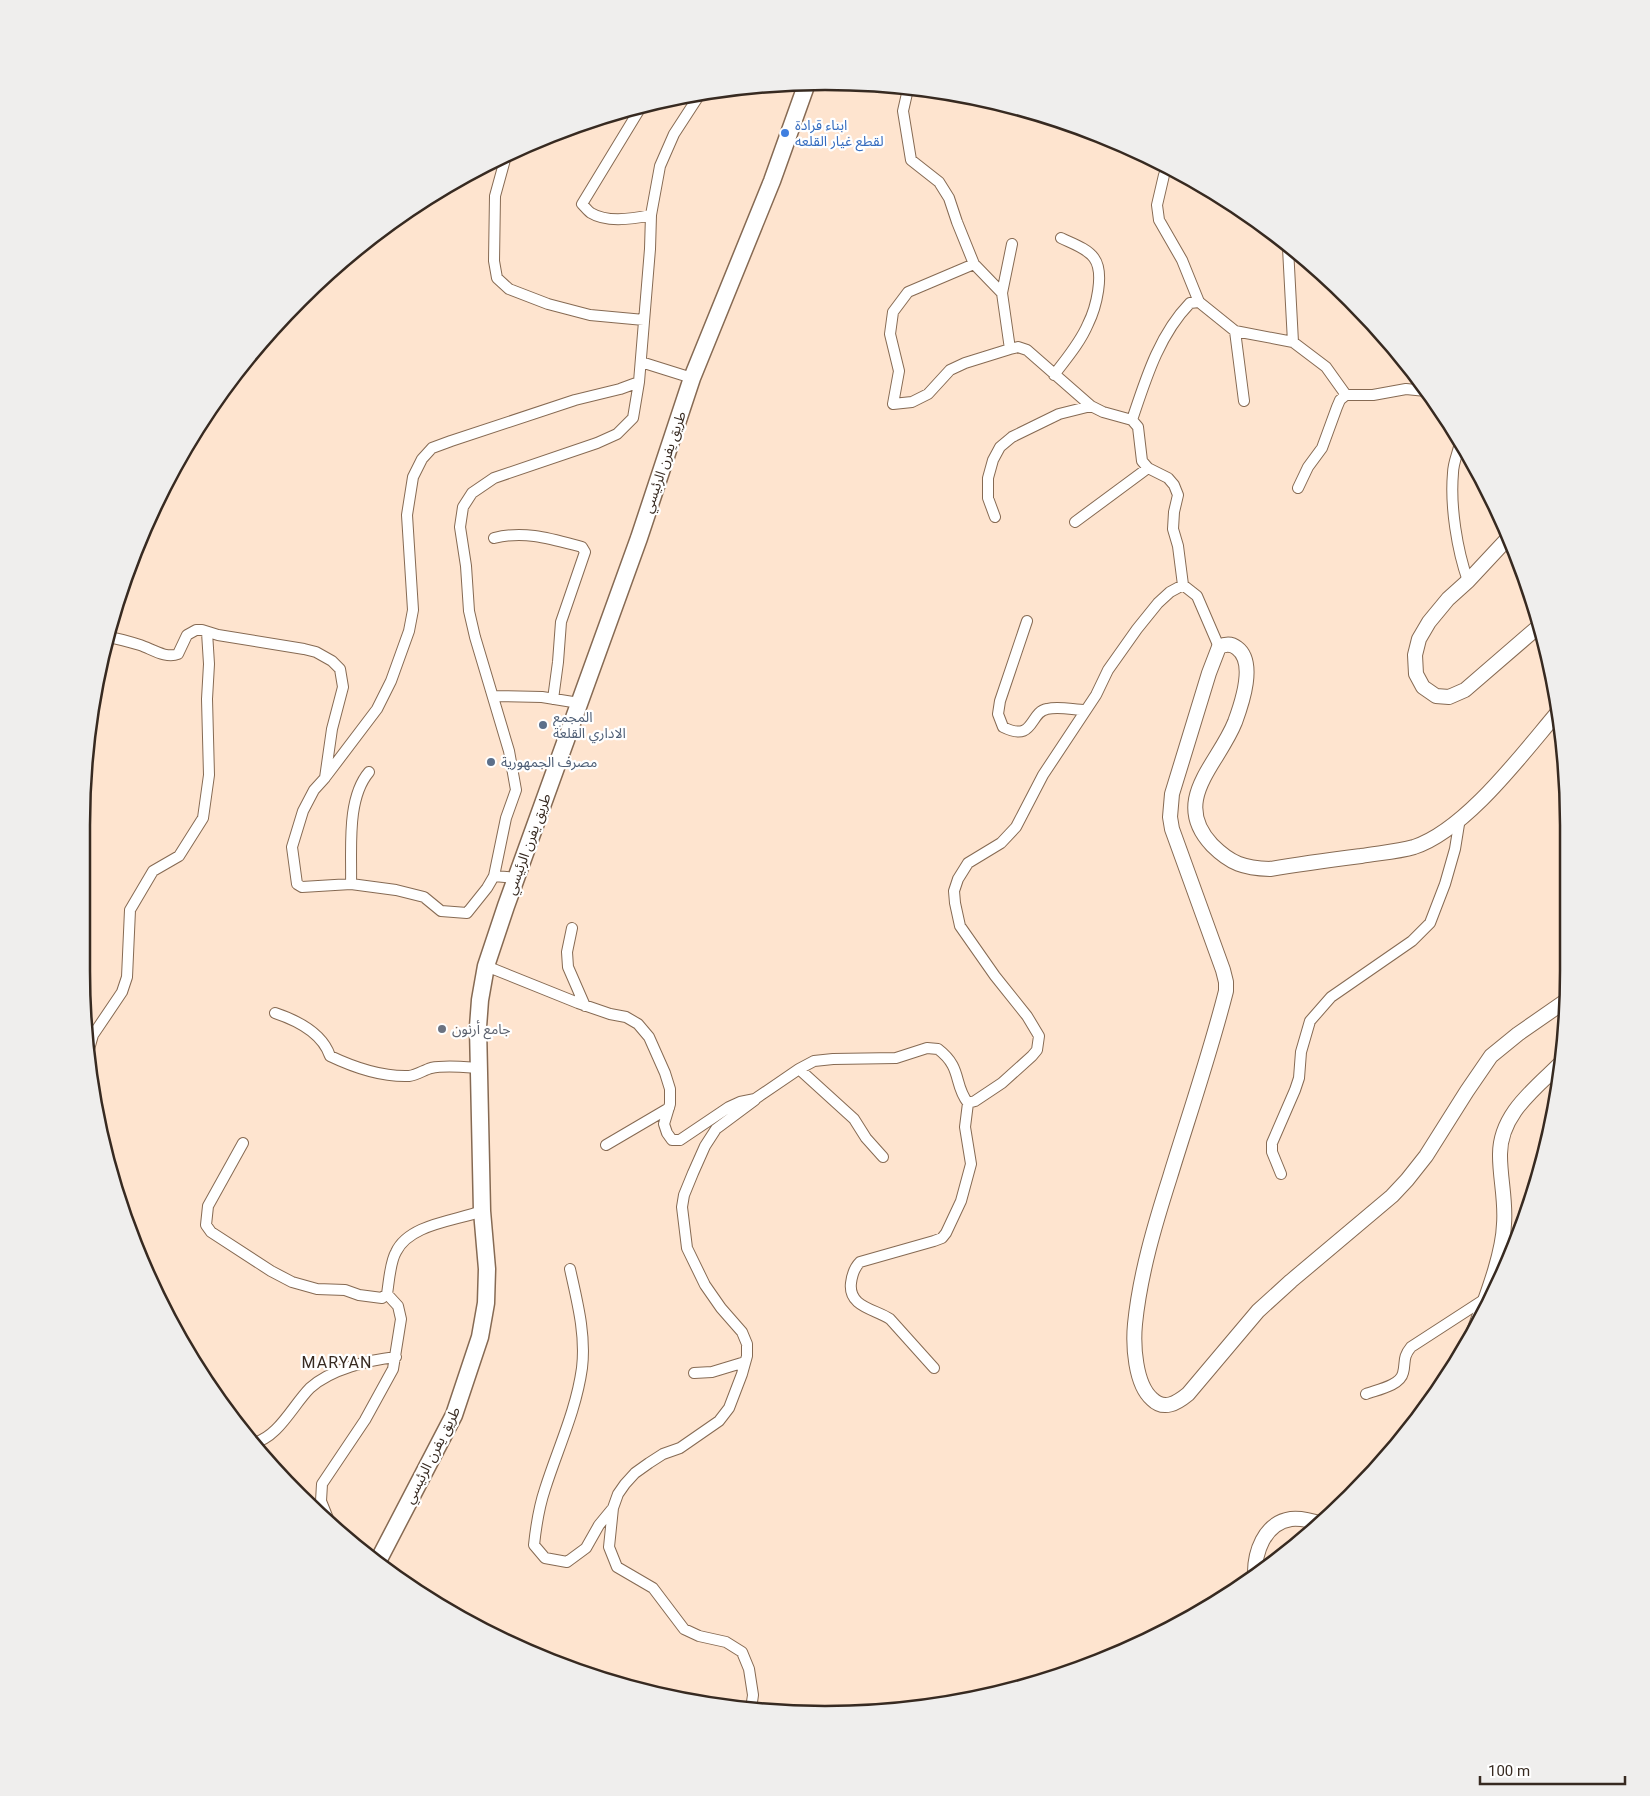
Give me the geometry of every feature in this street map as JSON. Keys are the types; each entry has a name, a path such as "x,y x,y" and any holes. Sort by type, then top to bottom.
{"main road":[{"name":"طريق يفرن الرئيسي","path":"380,1556 454,1415 480,1337 486,1303 486,1269 482,1210 478,1068 480,1000 486,966 639,538 692,378 772,181 804,91"}],"street":[{"path":"907,95 903,111 911,160 938,182 949,198 956,222 974,264 1002,293"},
{"path":"639,382 620,389 575,400 451,441 432,448 422,459 413,477 407,514 413,610 409,631 377,709 314,790 303,811 292,847 297,884 302,887 351,884 396,890 424,897 441,911 467,913 494,876 506,818 516,790 509,751 469,612 466,566 460,527 463,507 472,493 494,478 597,443 617,434 633,418 639,382 641,362 650,250 650,214 660,166 674,134 695,102"},
{"path":"636,115 582,204 591,213 608,219 636,218 650,214"},
{"path":"504,164 495,196 494,261 497,278 509,289 548,304 590,315 644,320"},
{"path":"1164,175 1158,205 1159,220 1182,260 1199,302 1235,330 1293,342 1326,368 1346,395"},
{"path":"1054,375 1070,354 1088,324 1096,299 1099,281 1098,265 1094,257 1089,252 1061,238"},
{"path":"1010,349 1002,293 1012,244"},
{"path":"1288,255 1293,342"},
{"path":"974,264 908,292 893,312 890,334 899,371 893,404 912,402 928,394 950,370 965,363 1018,347 1027,350 1092,406 1103,412 1132,420 1138,427 1142,462 1148,468 1168,478 1174,485 1178,495 1173,529 1181,561 1183,585 1197,596 1219,647"},
{"path":"1132,420 1159,346 1182,311 1190,303 1199,302"},
{"path":"1235,330 1244,401"},
{"path":"641,362 692,378"},
{"path":"1298,488 1308,467 1322,448 1340,400 1346,395 1373,395 1406,389 1417,390"},
{"path":"995,517 988,498 988,478 993,460 1000,447 1012,437 1060,414 1092,406"},
{"path":"1458,451 1452,472 1454,522 1461,560 1468,580"},
{"path":"1076,522 1148,468"},
{"path":"494,538 507,535 529,534 582,547 585,552 561,622 558,662 552,699"},
{"path":"1503,543 1448,599 1429,622 1420,639 1415,655 1416,674 1423,687 1436,696 1449,697 1465,690 1533,630"},
{"path":"968,1103 975,1101 1002,1083 1032,1056 1038,1050 1039,1036 1027,1016 995,976 960,926 954,891 958,879 968,863 1001,842 1016,827 1044,775 1096,696 1108,670 1136,628 1170,592 1183,585"},
{"path":"1027,621 1000,701 998,714 1004,727 1013,732 1024,731 1041,711 1048,708 1086,710"},
{"path":"114,638 156,652 174,655 178,654 187,635 196,630 316,652 332,661 340,669 343,687 332,729 324,779"},
{"path":"93,1035 122,992 127,977 130,910 153,871 179,856 203,818 209,775 208,632"},
{"path":"1552,719 1497,784 1460,818 1429,840 1414,847 1389,852 1270,869 1252,868 1236,864 1210,843 1200,827 1195,813 1195,801 1199,787 1235,722 1247,673 1246,658 1237,648 1231,644 1224,644 1219,647 1211,664 1172,794 1170,817 1175,838 1223,970 1226,992 1156,1221 1142,1286 1135,1324 1134,1346 1137,1366 1147,1395 1156,1403 1165,1406 1176,1403 1188,1394 1258,1311 1392,1196 1407,1180 1426,1156 1491,1056 1518,1034 1559,1006"},
{"path":"493,696 542,697 579,703"},
{"path":"351,884 352,829 355,799 362,780 369,772"},
{"path":"1281,1174 1272,1152 1272,1143 1296,1090 1301,1052 1310,1021 1331,997 1412,941 1430,923 1450,867 1460,818"},
{"path":"494,876 517,878"},
{"path":"572,928 567,952 568,967 585,1006"},
{"path":"486,966 585,1006 626,1017 638,1024 649,1037 670,1089 669,1108 664,1124 666,1133 672,1140 680,1140 729,1107 740,1102 755,1099"},
{"path":"275,1013 296,1020 327,1047 330,1056 363,1068 390,1075 411,1076 432,1068 456,1066 478,1068"},
{"path":"753,1702 754,1695 749,1669 742,1652 726,1642 699,1636 684,1629 653,1588 616,1567 608,1547 613,1508 618,1494 635,1473 663,1454 680,1448 719,1421 733,1399 745,1362 747,1344 742,1332 721,1308 705,1285 687,1248 682,1207 684,1195 693,1173 705,1146 716,1129 755,1099 799,1069 814,1062 833,1059 896,1058 927,1048 938,1049 953,1064 964,1098 968,1103 965,1127 971,1164 961,1202 942,1238 860,1262 852,1275 850,1286 851,1294 855,1300 890,1319 934,1368"},
{"path":"799,1069 854,1119 866,1138 883,1157"},
{"path":"1490,1283 1499,1253 1504,1224 1500,1157 1501,1137 1512,1112 1553,1071"},
{"path":"606,1145 669,1108"},
{"path":"243,1143 208,1206 206,1225 210,1232 271,1271 292,1282 317,1289 345,1290 359,1295 382,1298 387,1294 395,1252 406,1237 421,1229 482,1210"},
{"path":"570,1269 583,1329 582,1367 572,1415 543,1497 534,1545 544,1558 568,1562 586,1548 599,1525 613,1508"},
{"path":"324,1509 321,1501 322,1484 365,1420 393,1369 401,1319 398,1306 387,1294"},
{"path":"1366,1394 1398,1382 1404,1372 1404,1356 1411,1347 1481,1301"},
{"path":"261,1442 270,1435 311,1388 326,1377 373,1360 396,1357"},
{"path":"694,1373 712,1372 745,1362"},
{"path":"1256,1565 1258,1550 1266,1533 1278,1523 1292,1519 1312,1522"}],"place":[{"name":"ابناء قرادة لقطع غيار القلعه","path":"785,133"},
{"name":"المجمع الاداري القلعة","path":"543,725"},
{"name":"مصرف الجمهورية","path":"491,762"},
{"name":"جامع أرنون","path":"442,1029"}],"district":[{"name":"MARYAN","path":"337,1362"}]}
